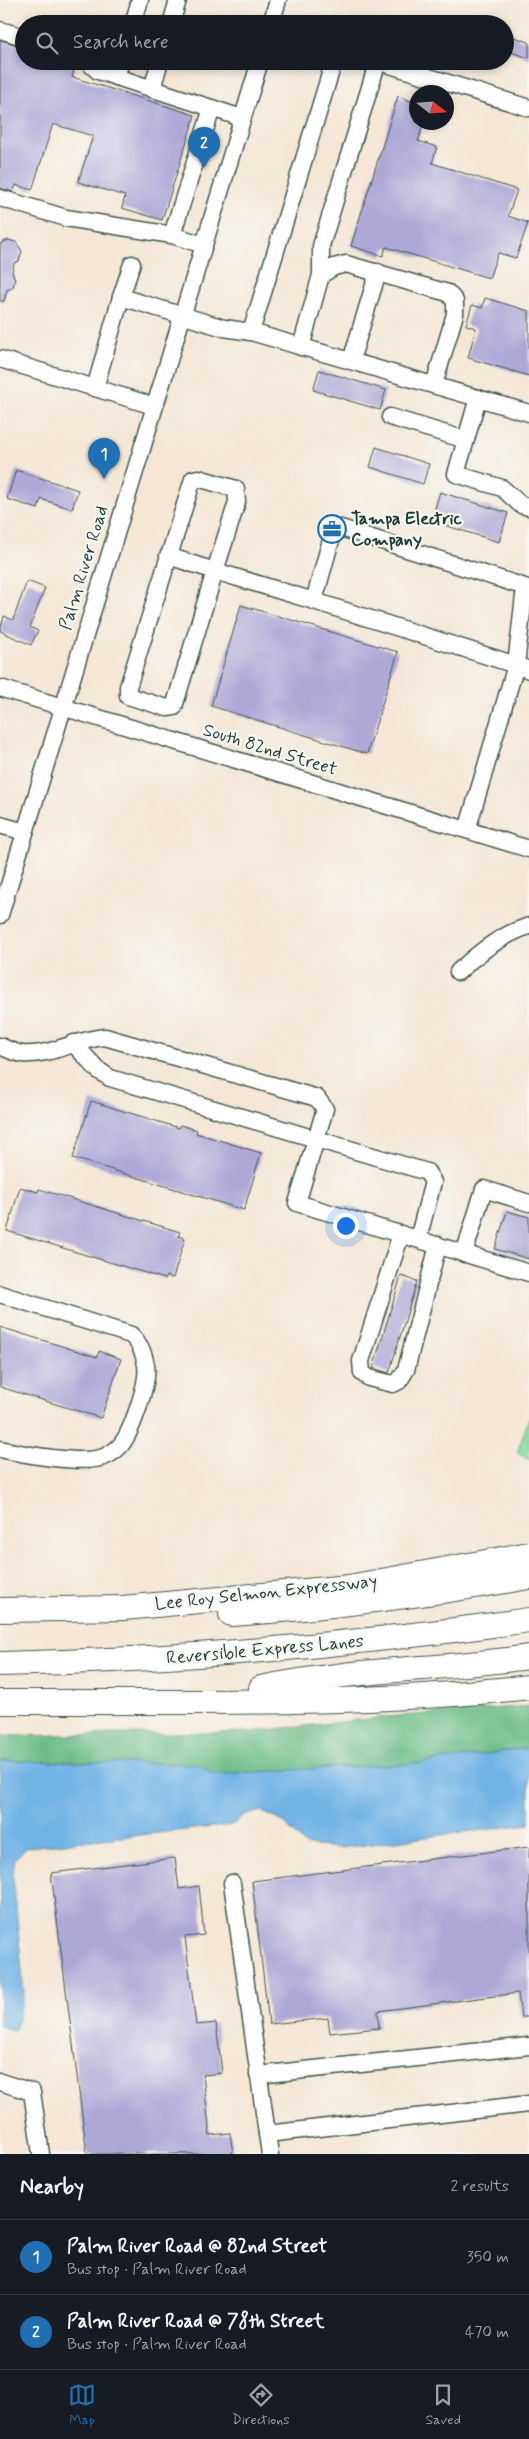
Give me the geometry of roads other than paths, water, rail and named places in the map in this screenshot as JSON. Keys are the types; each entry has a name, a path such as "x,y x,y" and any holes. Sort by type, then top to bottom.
{"highway":[{"name":"Lee Roy Selmon Expressway","path":"0,1610 123,1608 348,1587 529,1554"},
{"path":"123,1608 196,1617 303,1609 457,1590 529,1577"},
{"name":"Reversible Express Lanes","path":"0,1664 156,1659 263,1651 371,1640 529,1620"},
{"path":"224,1700 245,1691 268,1686 529,1657"},
{"path":"0,1702 410,1697 529,1687"}],"street":[{"path":"136,15 140,0"},
{"path":"174,15 178,0"},
{"path":"274,15 278,0"},
{"path":"0,30 15,34"},
{"path":"97,70 242,118"},
{"path":"116,77 118,70"},
{"path":"152,89 157,70"},
{"name":"Palm River Road","path":"0,915 257,70"},
{"path":"251,332 331,70"},
{"path":"301,346 322,275 322,246 375,70"},
{"path":"407,70 529,108"},
{"path":"172,234 212,108"},
{"path":"0,198 66,218 172,234 204,244"},
{"path":"95,388 132,264"},
{"path":"322,275 334,267 346,264 448,293 455,301 455,314 434,385"},
{"path":"351,361 378,272"},
{"path":"121,297 224,328 251,332 301,346 529,413"},
{"path":"0,359 154,406"},
{"path":"478,398 456,474 502,488 521,505 529,507"},
{"path":"390,417 466,440"},
{"path":"198,478 236,489 237,502 215,571 174,707 167,708 128,696 128,687 193,479 198,478"},
{"path":"314,601 334,529 341,528 525,587 523,667 467,830"},
{"path":"168,556 523,667"},
{"name":"South 82nd Street","path":"0,688 529,849"},
{"path":"0,825 25,832"},
{"path":"458,972 480,952 503,937 529,926"},
{"path":"0,1046 22,1054 44,1052 73,1043 105,1037 317,1098 325,1109 297,1203 529,1273"},
{"path":"73,1043 98,1070 110,1078 427,1172 433,1182 418,1240"},
{"path":"464,1254 484,1189 529,1203"},
{"path":"401,1234 361,1361 362,1373 369,1378 393,1384 399,1381 406,1370 438,1245"},
{"path":"0,1294 131,1335 138,1342 147,1367 138,1406 129,1429 119,1447 104,1457 54,1458 0,1449"},
{"path":"232,1883 270,2154"},
{"path":"258,2075 529,2046"},
{"path":"0,2082 32,2092 41,2154"},
{"path":"267,2134 529,2104"}],"water":[{"path":"529,1748 529,1824 341,1848 305,1845 284,1823 261,1811 244,1816 232,1825 28,1847 15,1858 13,1875 24,1993 15,2031 0,2026 0,1761 197,1764 215,1774 422,1763"}],"place":[{"name":"Palm River Road @ 78th Street","path":"204,168"},
{"name":"Palm River Road @ 82nd Street","path":"104,479"},
{"name":"Tampa Electric Company","path":"332,529"}]}
